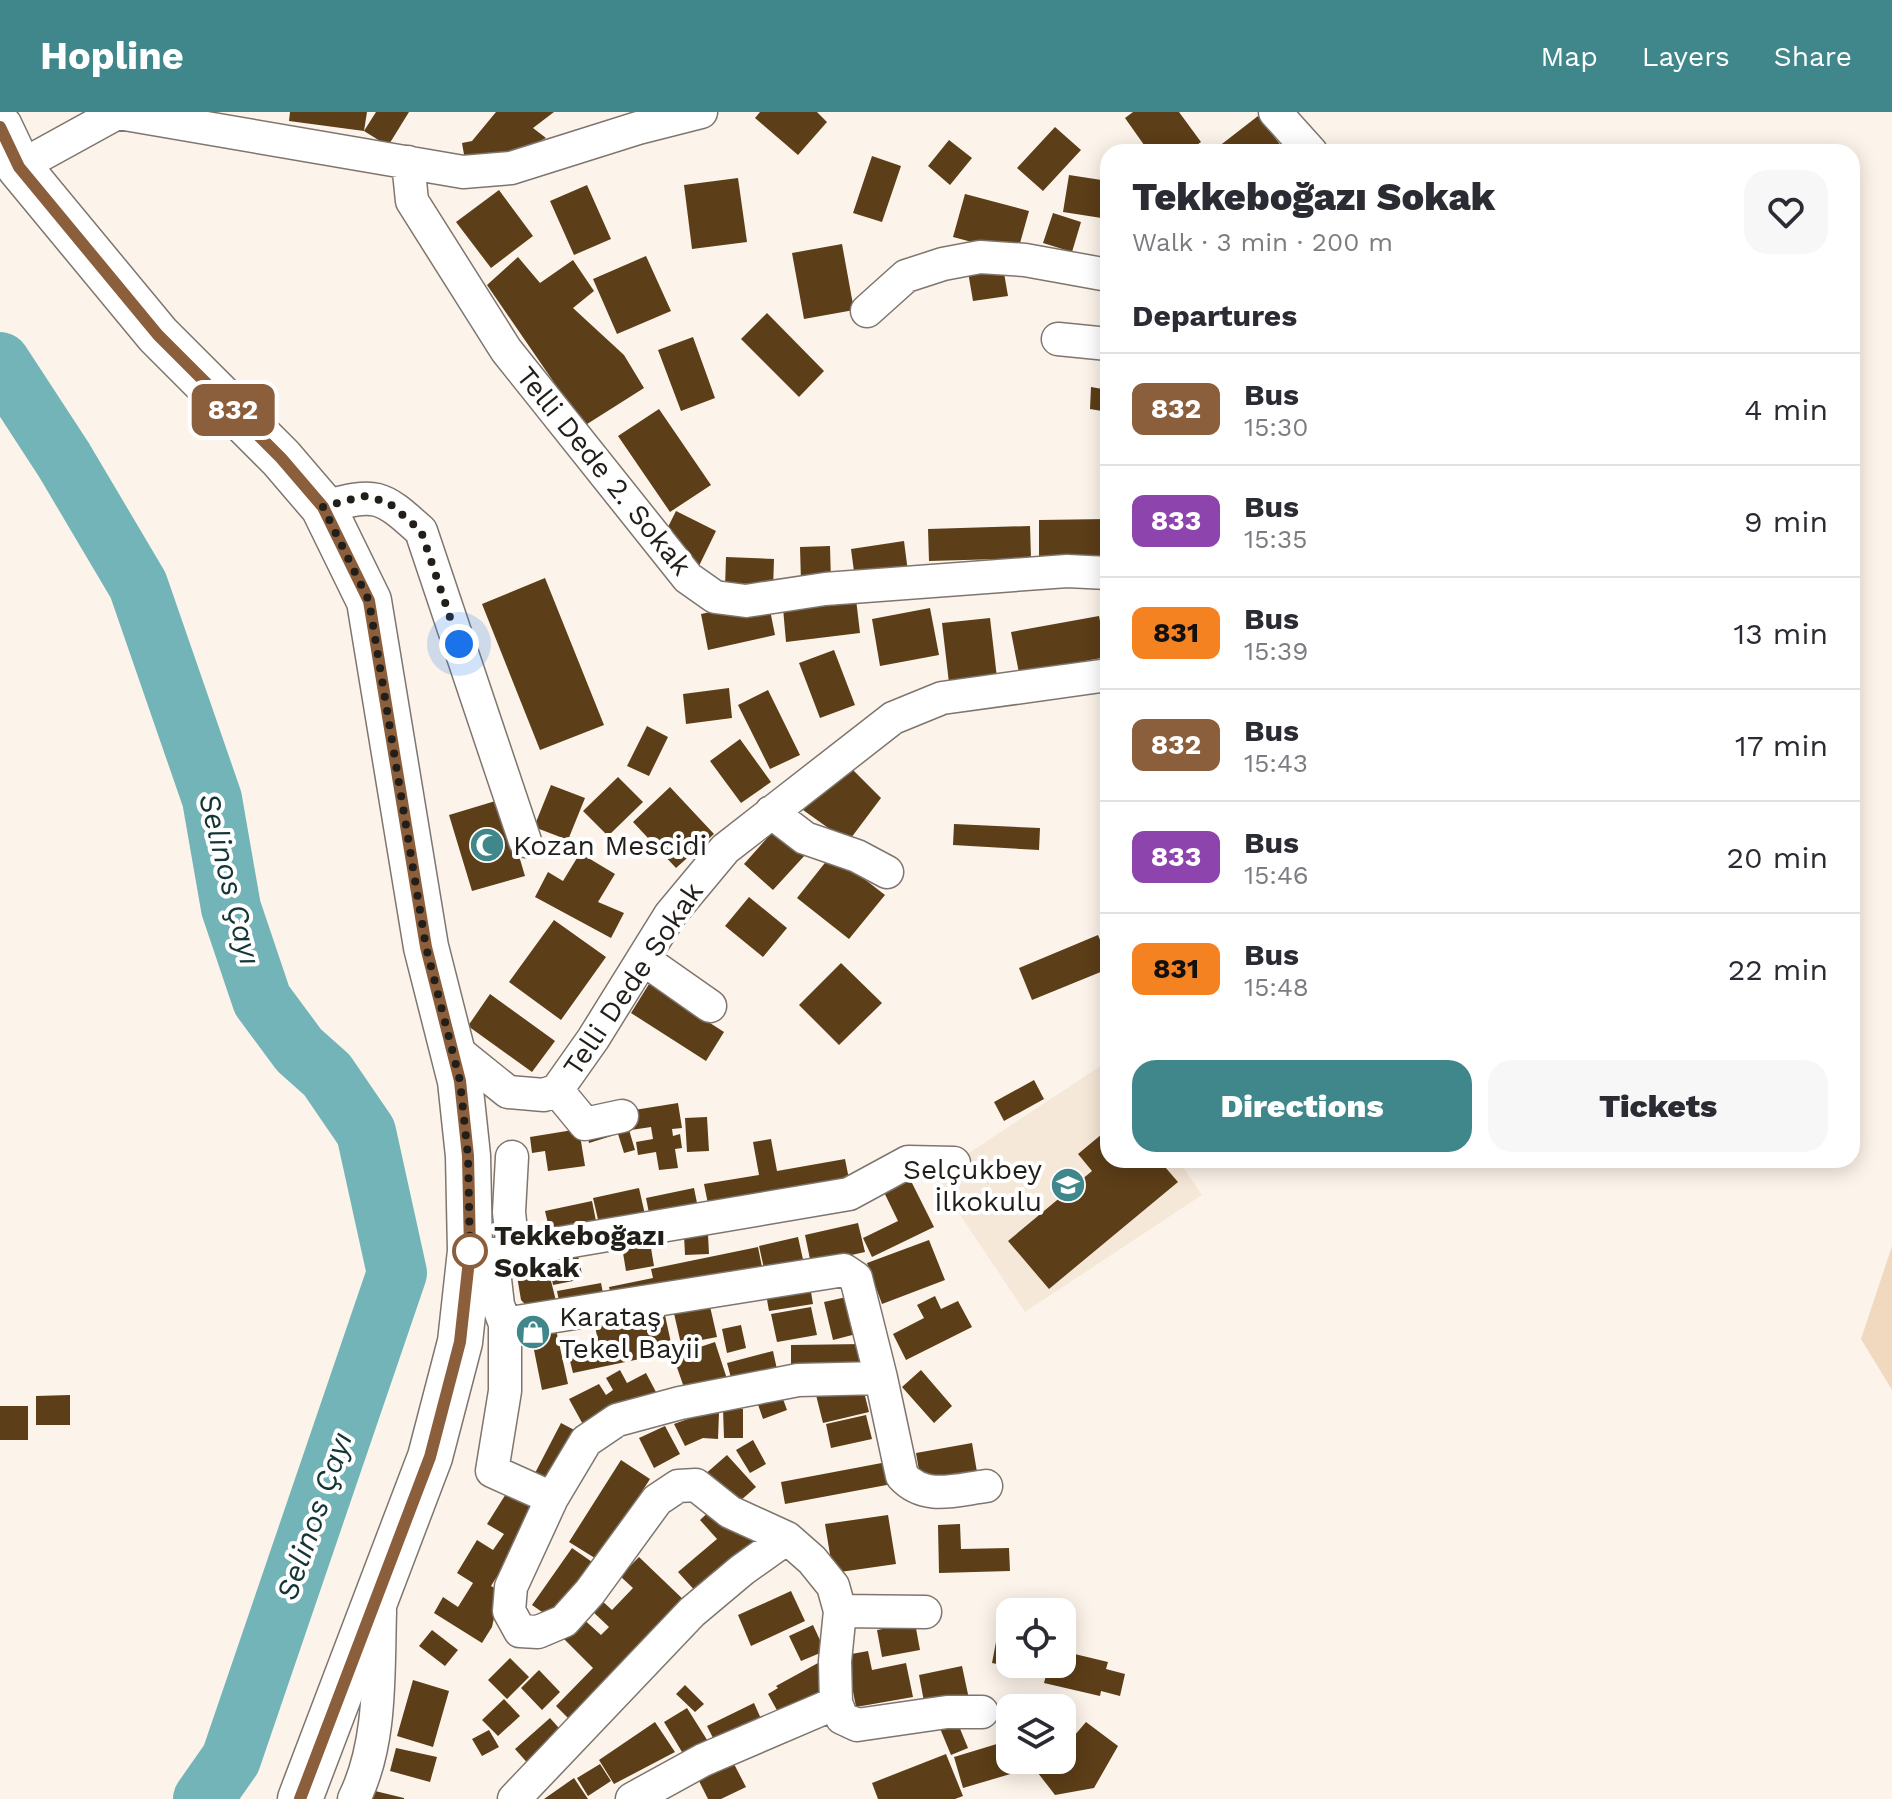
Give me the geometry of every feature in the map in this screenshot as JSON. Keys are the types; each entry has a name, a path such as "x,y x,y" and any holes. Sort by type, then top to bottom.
{"main road":[{"path":"0,127 19,167 158,335 281,458 323,507 369,601 426,947 460,1081 468,1156 492,1252 460,1342 430,1457 300,1799"}],"street":[{"path":"19,167 116,113 463,172 511,168 638,128 701,112"},
{"path":"1275,112 1304,144"},
{"name":"Telli Dede 2. Sokak","path":"408,162 412,201 506,350 688,578 715,597 746,601 840,588 1067,571 1100,573"},
{"path":"867,311 906,276 943,264 980,257 1025,260 1100,274"},
{"path":"1058,339 1100,343"},
{"path":"323,507 364,496 388,502 421,531 525,841"},
{"name":"Telli Dede Sokak","path":"452,1047 508,1092 544,1095 569,1104 593,1039 670,915 725,849 893,718 942,698 1100,676"},
{"path":"771,812 805,838 857,856 887,872"},
{"path":"643,959 710,1006"},
{"path":"569,1104 585,1124 622,1116"},
{"path":"512,1157 509,1212 492,1252 498,1305 505,1324 505,1391 492,1471 552,1498"},
{"path":"492,1252 849,1194 908,1162 954,1163"},
{"path":"505,1324 844,1270 856,1278 902,1476 913,1488 933,1492 986,1486"},
{"path":"881,1378 798,1380 680,1403 617,1420 586,1441 552,1498 511,1587 509,1611 520,1631 538,1632 564,1621 590,1592 657,1500 678,1486 696,1485 730,1512 787,1538 812,1560 833,1586 840,1611 835,1661 836,1703 842,1718 857,1725 947,1712 982,1712"},
{"path":"514,1799 692,1612 742,1570 787,1538"},
{"path":"354,1799 362,1783 372,1744 378,1687 380,1593"},
{"path":"840,1611 925,1612"},
{"path":"632,1799 703,1760 836,1703"}],"shaded area":[{"name":"Selçukbey İlkokulu","path":"1100,1066 1100,1168 1183,1168 1202,1195 1025,1312 934,1176"},
{"path":"1892,1246 1892,1390 1861,1339"}],"building":[{"path":"290,112 367,112 364,131 289,121"},
{"path":"376,112 409,112 388,146 364,131"},
{"path":"496,112 554,112 533,128 546,138 493,165 466,166 462,143 472,141"},
{"path":"760,112 817,112 827,122 798,155 755,118"},
{"path":"1133,112 1179,112 1201,142 1143,144 1125,118"},
{"path":"1258,116 1280,144 1222,144"},
{"path":"1055,127 1081,150 1043,191 1017,168"},
{"path":"949,140 972,158 950,185 928,166"},
{"path":"872,156 901,166 882,222 853,213"},
{"path":"1069,175 1100,180 1100,218 1063,212"},
{"path":"738,178 747,242 692,249 684,185"},
{"path":"587,185 611,239 574,255 550,201"},
{"path":"499,190 533,236 491,268 456,222"},
{"path":"965,194 1029,211 1017,254 953,237"},
{"path":"1053,213 1081,222 1072,252 1043,243"},
{"path":"842,244 854,310 804,319 792,253"},
{"path":"646,256 671,311 617,334 593,279"},
{"path":"518,257 540,283 573,260 594,291 573,308 624,355 644,388 584,426 487,285"},
{"path":"1003,267 1008,296 973,301 968,272"},
{"path":"767,313 824,371 799,397 741,339"},
{"path":"693,337 715,398 681,411 658,350"},
{"path":"1091,387 1100,389 1100,411 1090,409"},
{"path":"659,409 711,485 670,512 618,436"},
{"path":"676,511 716,531 698,568 664,535"},
{"path":"1100,519 1100,559 1039,559 1039,520"},
{"path":"1030,526 1031,558 929,561 928,529"},
{"path":"904,541 908,572 855,579 851,549"},
{"path":"830,546 831,582 801,582 800,547"},
{"path":"726,557 774,559 773,590 725,588"},
{"path":"545,578 604,725 540,750 482,604"},
{"path":"856,599 860,633 786,642 783,608"},
{"path":"768,600 775,635 708,650 701,614"},
{"path":"930,608 939,655 880,666 872,619"},
{"path":"1099,616 1100,658 1019,673 1011,632"},
{"path":"990,618 997,678 949,683 942,623"},
{"path":"834,650 855,705 820,718 799,663"},
{"path":"729,688 732,718 686,724 683,694"},
{"path":"768,690 800,755 770,769 738,705"},
{"path":"647,726 668,737 649,776 627,766"},
{"path":"740,739 771,782 741,803 710,761"},
{"path":"851,768 881,798 848,842 803,810"},
{"path":"618,777 643,802 608,836 583,811"},
{"path":"551,785 585,798 568,840 534,827"},
{"path":"670,787 714,834 676,868 633,822"},
{"name":"Kozan Mescidi","path":"502,799 525,876 472,891 449,815"},
{"path":"954,824 1040,828 1039,850 953,845"},
{"path":"777,827 806,854 773,890 744,864"},
{"path":"580,853 615,874 598,902 624,913 611,938 535,897 548,872 563,881"},
{"path":"832,854 885,895 849,939 797,898"},
{"path":"749,897 787,928 763,957 725,926"},
{"path":"554,920 606,957 561,1020 509,982"},
{"path":"1098,935 1100,940 1100,972 1032,1000 1019,968"},
{"path":"841,963 882,1003 839,1045 799,1005"},
{"path":"649,984 724,1032 706,1061 631,1013"},
{"path":"490,994 555,1041 532,1072 468,1026"},
{"path":"1034,1080 1044,1099 1004,1121 994,1102"},
{"path":"678,1103 682,1128 672,1129 673,1136 680,1134 682,1148 675,1149 678,1168 659,1170 656,1152 638,1155 636,1142 653,1139 651,1127 631,1130 628,1111"},
{"path":"707,1117 709,1151 687,1152 685,1118"},
{"path":"627,1123 635,1150 624,1153 618,1134 589,1143 587,1134"},
{"path":"579,1129 585,1166 548,1171 545,1151 532,1153 530,1137"},
{"name":"Selçukbey İlkokulu","path":"1100,1136 1100,1168 1166,1168 1178,1182 1049,1289 1008,1241 1092,1171 1078,1154"},
{"path":"771,1139 777,1171 845,1159 850,1184 709,1209 704,1184 759,1175 753,1142"},
{"path":"907,1173 934,1227 872,1257 863,1238 898,1221 881,1186"},
{"path":"639,1188 646,1219 600,1228 593,1198"},
{"path":"694,1188 698,1208 650,1218 646,1198"},
{"path":"592,1201 596,1221 550,1232 545,1211"},
{"path":"858,1223 865,1252 811,1264 805,1235"},
{"path":"708,1234 709,1254 685,1255 684,1235"},
{"path":"649,1236 654,1266 626,1271 621,1241"},
{"path":"798,1237 804,1264 765,1273 759,1246"},
{"path":"929,1240 945,1280 882,1304 867,1263"},
{"path":"758,1247 763,1272 613,1303 609,1287 653,1278 651,1269"},
{"path":"577,1251 583,1279 553,1285 548,1257"},
{"path":"545,1257 557,1305 532,1311 521,1300 515,1264"},
{"path":"601,1283 604,1298 560,1306 557,1291"},
{"path":"810,1286 813,1304 769,1311 766,1294"},
{"path":"851,1296 860,1333 833,1340 824,1302"},
{"path":"935,1296 941,1309 958,1301 972,1327 906,1360 893,1334 924,1318 917,1305"},
{"path":"709,1302 717,1337 681,1344 673,1309"},
{"path":"663,1306 673,1352 573,1373 568,1353 599,1346 594,1321"},
{"path":"811,1307 817,1335 777,1342 771,1314"},
{"path":"555,1325 568,1384 542,1390 530,1330"},
{"path":"741,1325 746,1348 727,1353 722,1329"},
{"path":"715,1342 728,1382 687,1396 673,1356"},
{"path":"864,1344 864,1370 791,1371 791,1345"},
{"path":"773,1351 778,1374 733,1385 727,1363"},
{"path":"620,1370 627,1383 646,1373 656,1392 586,1430 569,1399 599,1384 606,1395 613,1390 606,1378"},
{"path":"921,1370 952,1406 934,1423 902,1387"},
{"path":"862,1384 869,1412 823,1423 816,1395"},
{"path":"779,1388 787,1410 763,1419 755,1396"},
{"path":"70,1395 70,1425 36,1425 36,1396"},
{"path":"0,1406 28,1406 28,1440 0,1440"},
{"path":"723,1409 743,1409 743,1438 724,1438"},
{"path":"719,1413 718,1439 703,1438 685,1446 674,1424 696,1416"},
{"path":"866,1415 872,1439 831,1448 826,1424"},
{"path":"561,1423 580,1433 553,1485 534,1475"},
{"path":"665,1426 680,1454 654,1468 639,1438"},
{"path":"753,1440 766,1464 750,1473 736,1450"},
{"path":"972,1443 977,1472 921,1482 916,1453"},
{"path":"727,1455 756,1487 732,1508 703,1476"},
{"path":"621,1460 650,1479 598,1560 569,1542"},
{"path":"887,1462 892,1484 785,1504 781,1482"},
{"path":"511,1486 542,1504 491,1586 500,1591 492,1627 482,1643 434,1613 443,1597 458,1607 473,1583 457,1573 477,1540 493,1550 504,1534 487,1524"},
{"path":"714,1507 736,1522 755,1544 698,1594 678,1572 717,1539 700,1520"},
{"path":"888,1515 896,1564 833,1573 825,1524"},
{"path":"960,1524 961,1549 1009,1548 1010,1571 939,1573 938,1525"},
{"path":"572,1548 595,1564 555,1621 532,1605"},
{"path":"639,1557 688,1604 572,1722 556,1706 593,1668 560,1635 580,1616 601,1635 609,1627 590,1609 600,1599 612,1610 633,1588 620,1576"},
{"path":"791,1591 805,1621 751,1646 738,1615"},
{"path":"915,1623 920,1650 882,1657 877,1630"},
{"path":"813,1625 825,1651 801,1661 789,1636"},
{"path":"432,1630 458,1650 445,1666 419,1646"},
{"path":"996,1642 996,1664 992,1663"},
{"path":"868,1651 872,1670 906,1663 913,1697 856,1707 846,1655"},
{"path":"1076,1654 1108,1662 1106,1669 1125,1674 1120,1696 1101,1691 1100,1696 1044,1683 1045,1678 1076,1678"},
{"path":"510,1658 529,1677 507,1699 488,1680"},
{"path":"818,1663 831,1685 779,1714 768,1694 778,1688 776,1686"},
{"path":"962,1666 969,1699 925,1707 919,1675"},
{"path":"539,1670 560,1692 542,1710 521,1688"},
{"path":"413,1680 449,1691 433,1747 397,1736"},
{"path":"685,1685 704,1704 695,1712 676,1694"},
{"path":"504,1699 520,1716 498,1736 482,1720"},
{"path":"754,1703 762,1721 716,1744 707,1726"},
{"path":"687,1708 709,1743 685,1757 664,1722"},
{"path":"550,1718 566,1736 531,1767 515,1749"},
{"path":"956,1719 968,1748 951,1755 939,1726"},
{"path":"655,1722 675,1752 614,1784 599,1760"},
{"path":"1086,1722 1118,1746 1094,1788 1055,1795 1039,1774 1076,1774 1076,1734"},
{"path":"489,1730 499,1747 482,1756 472,1739"},
{"path":"996,1744 996,1774 1010,1774 963,1788 954,1757"},
{"path":"396,1748 437,1757 430,1782 390,1771"},
{"path":"946,1754 963,1796 955,1799 878,1799 872,1783"},
{"path":"600,1764 611,1781 588,1796 577,1778"},
{"path":"734,1764 746,1787 721,1799 708,1799 699,1781"},
{"path":"574,1778 588,1799 544,1799"},
{"path":"371,1790 404,1798 404,1799 369,1799"}],"waterway":[{"name":"Selinos Çayı","path":"0,362 64,460 138,585 212,799 231,908 262,1000 299,1050 327,1075 366,1132 397,1273 231,1759 203,1799"}],"bus line":[{"name":"832","path":"0,127 19,167 158,335 281,458 323,507 369,601 426,947 460,1081 468,1156 470,1251 460,1342 430,1457 300,1799"}],"place":[{"name":"Kozan Mescidi","path":"487,845"},
{"name":"Selçukbey İlkokulu","path":"1068,1185"},
{"name":"Tekkeboğazı Sokak","path":"470,1251"},
{"name":"Karataş Tekel Bayii","path":"533,1332"}],"route":[{"path":"459,644 421,531 388,502 364,496 323,507 369,601 426,947 460,1081 468,1156 470,1251"}]}
